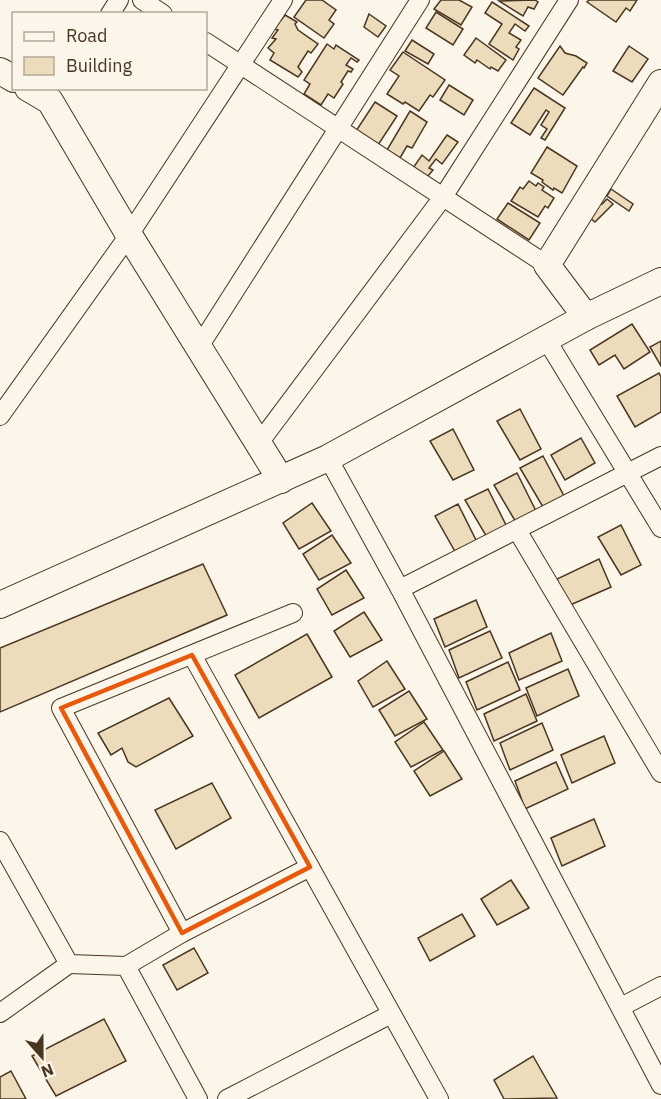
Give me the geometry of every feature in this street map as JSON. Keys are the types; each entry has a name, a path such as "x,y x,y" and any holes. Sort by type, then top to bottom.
{"street":[{"path":"142,0 160,12"},
{"path":"0,416 129,235 283,0"},
{"path":"199,347 420,0"},
{"path":"258,443 443,197 569,0"},
{"path":"207,43 548,265 586,318"},
{"path":"548,265 661,83"},
{"path":"46,93 129,235 281,480"},
{"path":"0,605 328,458 546,339 661,281"},
{"path":"546,339 661,528"},
{"path":"400,589 661,456"},
{"path":"328,458 400,589 661,1084"},
{"path":"517,530 661,773"},
{"path":"182,933 61,708 293,613"},
{"path":"192,655 439,1099"},
{"path":"0,841 69,964"},
{"path":"0,1013 69,964 126,966 182,933 310,867"},
{"path":"126,966 198,1099"},
{"path":"621,1007 661,986"},
{"path":"227,1099 391,1014"}],"highlighted area":[{"path":"192,655 310,867 182,933 61,708"}],"building":[{"path":"306,0 322,0 336,10 329,20 334,24 324,38 294,17"},
{"path":"441,0 459,0 472,7 461,25 434,9"},
{"path":"535,0 538,2 534,9 528,7 523,16 499,1"},
{"path":"589,0 637,0 630,11 626,8 616,22 587,2"},
{"path":"492,2 529,26 525,31 515,24 509,33 521,40 516,47 519,49 513,60 489,44 502,24 485,13"},
{"path":"436,12 463,29 453,45 426,28"},
{"path":"369,14 386,26 378,37 364,27"},
{"path":"285,15 297,22 295,24 298,30 318,44 311,53 308,51 301,62 298,67 302,72 298,77 270,60 274,53 268,48 276,39 272,38 278,30 274,29"},
{"path":"476,38 506,60 498,71 491,67 490,69 477,60 475,63 464,55"},
{"path":"412,40 434,54 428,64 405,51"},
{"path":"327,44 334,49 336,45 359,60 357,62 351,58 346,65 353,69 351,72 348,71 334,98 328,94 321,105 304,94 310,84 304,80"},
{"path":"560,46 565,53 576,56 587,63 563,95 538,78"},
{"path":"629,46 648,59 632,82 613,71"},
{"path":"403,52 445,80 433,97 430,95 419,111 387,94 399,76 390,70"},
{"path":"449,85 473,100 464,115 440,100"},
{"path":"534,88 565,108 545,140 541,138 547,129 541,125 549,112 546,110 530,135 511,123"},
{"path":"375,102 397,116 378,145 356,131"},
{"path":"410,111 427,122 412,148 407,146 400,158 387,150"},
{"path":"447,135 458,142 442,164 436,159 429,168 433,170 427,177 413,168 422,155 429,161"},
{"path":"547,147 577,166 562,193 554,188 553,190 531,173"},
{"path":"529,181 536,186 538,183 544,187 542,190 554,198 548,208 545,206 538,217 511,201 520,187 523,189"},
{"path":"611,189 633,204 629,211 607,196"},
{"path":"607,199 613,204 595,222 588,216"},
{"path":"508,203 540,223 529,240 497,219"},
{"path":"632,324 650,352 624,369 615,355 599,365 590,350"},
{"path":"661,341 661,366 650,347"},
{"path":"659,373 661,412 635,427 617,396"},
{"path":"520,409 541,449 520,460 497,421"},
{"path":"453,429 474,470 453,480 430,441"},
{"path":"581,438 595,463 565,480 551,455"},
{"path":"543,456 564,496 543,507 520,468"},
{"path":"517,473 537,513 517,524 494,485"},
{"path":"488,489 508,529 488,539 465,500"},
{"path":"312,503 331,531 299,549 283,523"},
{"path":"458,504 478,544 457,555 435,516"},
{"path":"621,525 641,565 621,575 598,537"},
{"path":"332,535 351,563 319,580 303,554"},
{"path":"599,559 611,587 568,606 557,579"},
{"path":"203,564 227,615 0,712 0,648"},
{"path":"346,570 364,598 332,615 317,589"},
{"path":"476,600 487,627 445,647 434,619"},
{"path":"364,612 382,640 350,657 334,631"},
{"path":"490,631 502,658 459,678 449,650"},
{"path":"551,633 562,661 519,680 509,653"},
{"path":"307,634 332,677 259,718 235,675"},
{"path":"387,661 405,689 373,707 358,681"},
{"path":"508,662 520,690 477,710 466,682"},
{"path":"568,669 579,696 537,716 526,688"},
{"path":"409,691 427,719 395,736 379,710"},
{"path":"526,694 537,721 494,741 484,714"},
{"path":"169,698 193,736 136,767 128,762 122,748 111,755 98,733"},
{"path":"424,722 443,750 411,767 395,742"},
{"path":"542,723 553,750 510,770 500,743"},
{"path":"604,736 615,763 572,783 561,755"},
{"path":"444,751 462,779 430,796 414,771"},
{"path":"556,762 568,789 525,809 515,781"},
{"path":"212,783 231,818 176,849 155,810"},
{"path":"594,819 605,846 562,866 551,838"},
{"path":"511,880 529,908 497,925 481,899"},
{"path":"462,914 475,936 430,961 418,938"},
{"path":"194,948 208,973 177,990 163,965"},
{"path":"104,1019 126,1061 56,1096 32,1056"},
{"path":"533,1056 557,1098 504,1099 494,1080"},
{"path":"11,1071 26,1099 0,1099 0,1077"}]}
